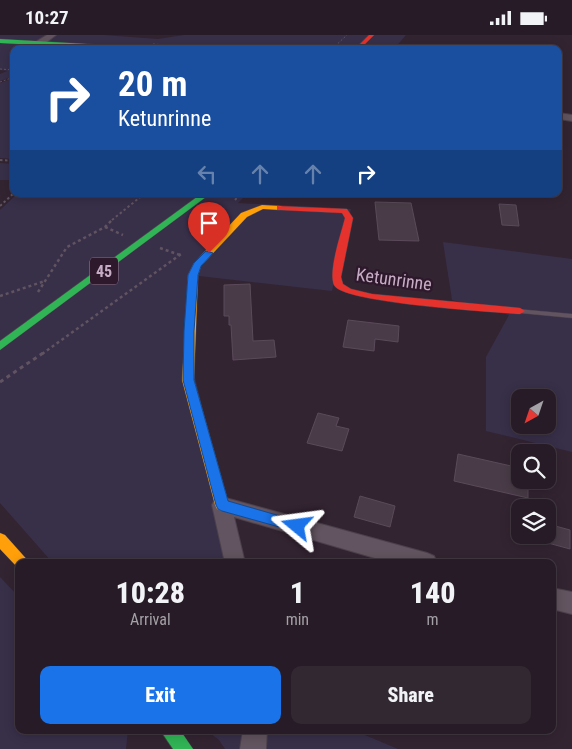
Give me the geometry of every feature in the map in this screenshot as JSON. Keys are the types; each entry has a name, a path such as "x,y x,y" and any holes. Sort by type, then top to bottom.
{"street":[{"path":"40,43 52,35"},
{"path":"362,45 372,35"},
{"path":"376,45 385,35"},
{"path":"0,41 73,45"},
{"name":"45","path":"0,346 202,197"},
{"name":"Ketunrinne","path":"197,265 244,215 262,207 344,211 348,218 336,277 339,286 348,291 372,297 520,311"},
{"path":"197,265 193,275 188,380 222,505 234,559"},
{"path":"222,505 413,559"},
{"path":"0,539 19,559"},
{"path":"556,599 572,603"},
{"path":"172,734 184,749"},
{"path":"253,749 255,734"}],"lane":[{"path":"520,311 572,316"}],"path":[{"path":"336,45 347,35"},
{"path":"0,206 10,197"},
{"path":"0,296 46,281 67,247 105,227 122,210 140,197"},
{"path":"231,205 238,197"},
{"path":"105,227 129,238"},
{"path":"154,246 180,255 197,265"},
{"path":"0,382 81,328 186,249"}],"shaded area":[{"path":"0,35 104,35 158,39 184,35 406,35 397,45 10,45 10,77 0,81 0,74 7,71 0,70"},
{"path":"10,79 10,159 0,158 0,83"},
{"path":"0,163 10,164 10,180 0,180"},
{"path":"14,197 244,197 238,203 351,209 332,291 199,276 192,365 239,559 49,559 0,503 0,210"},
{"path":"443,242 572,259 572,452 556,448 556,444 539,444 486,431 486,357 509,315 452,300"},
{"path":"0,577 15,593 15,734 128,734 126,749 0,749"},
{"path":"211,734 362,734 398,749 225,749 219,740"}],"building":[{"path":"375,202 411,203 419,241 379,240"},
{"path":"499,204 516,205 519,226 502,225"},
{"path":"250,284 253,341 274,340 276,357 233,360 231,325 229,325 229,316 224,316 224,285"},
{"path":"348,320 399,326 398,342 375,339 374,351 343,347"},
{"path":"318,413 339,418 336,426 349,429 342,451 307,443"},
{"path":"458,454 511,466 511,489 528,489 528,498 454,481"},
{"path":"360,496 395,506 390,527 354,517"},
{"path":"556,526 570,530 570,549 552,544 556,544"}],"traffic: fast":[{"path":"0,41 70,45"},
{"path":"0,346 202,197"},
{"path":"172,734 184,749"}],"traffic: slow":[{"path":"222,505 188,380 193,275 197,265 244,215 262,207 280,208"},
{"path":"0,539 19,559"}],"traffic: jam":[{"path":"361,45 372,35"},
{"path":"280,208 344,211 349,218 336,277 339,286 348,291 372,297 520,311"}],"route":[{"path":"209,253 197,265 193,275 188,380 222,505 297,526"}]}
